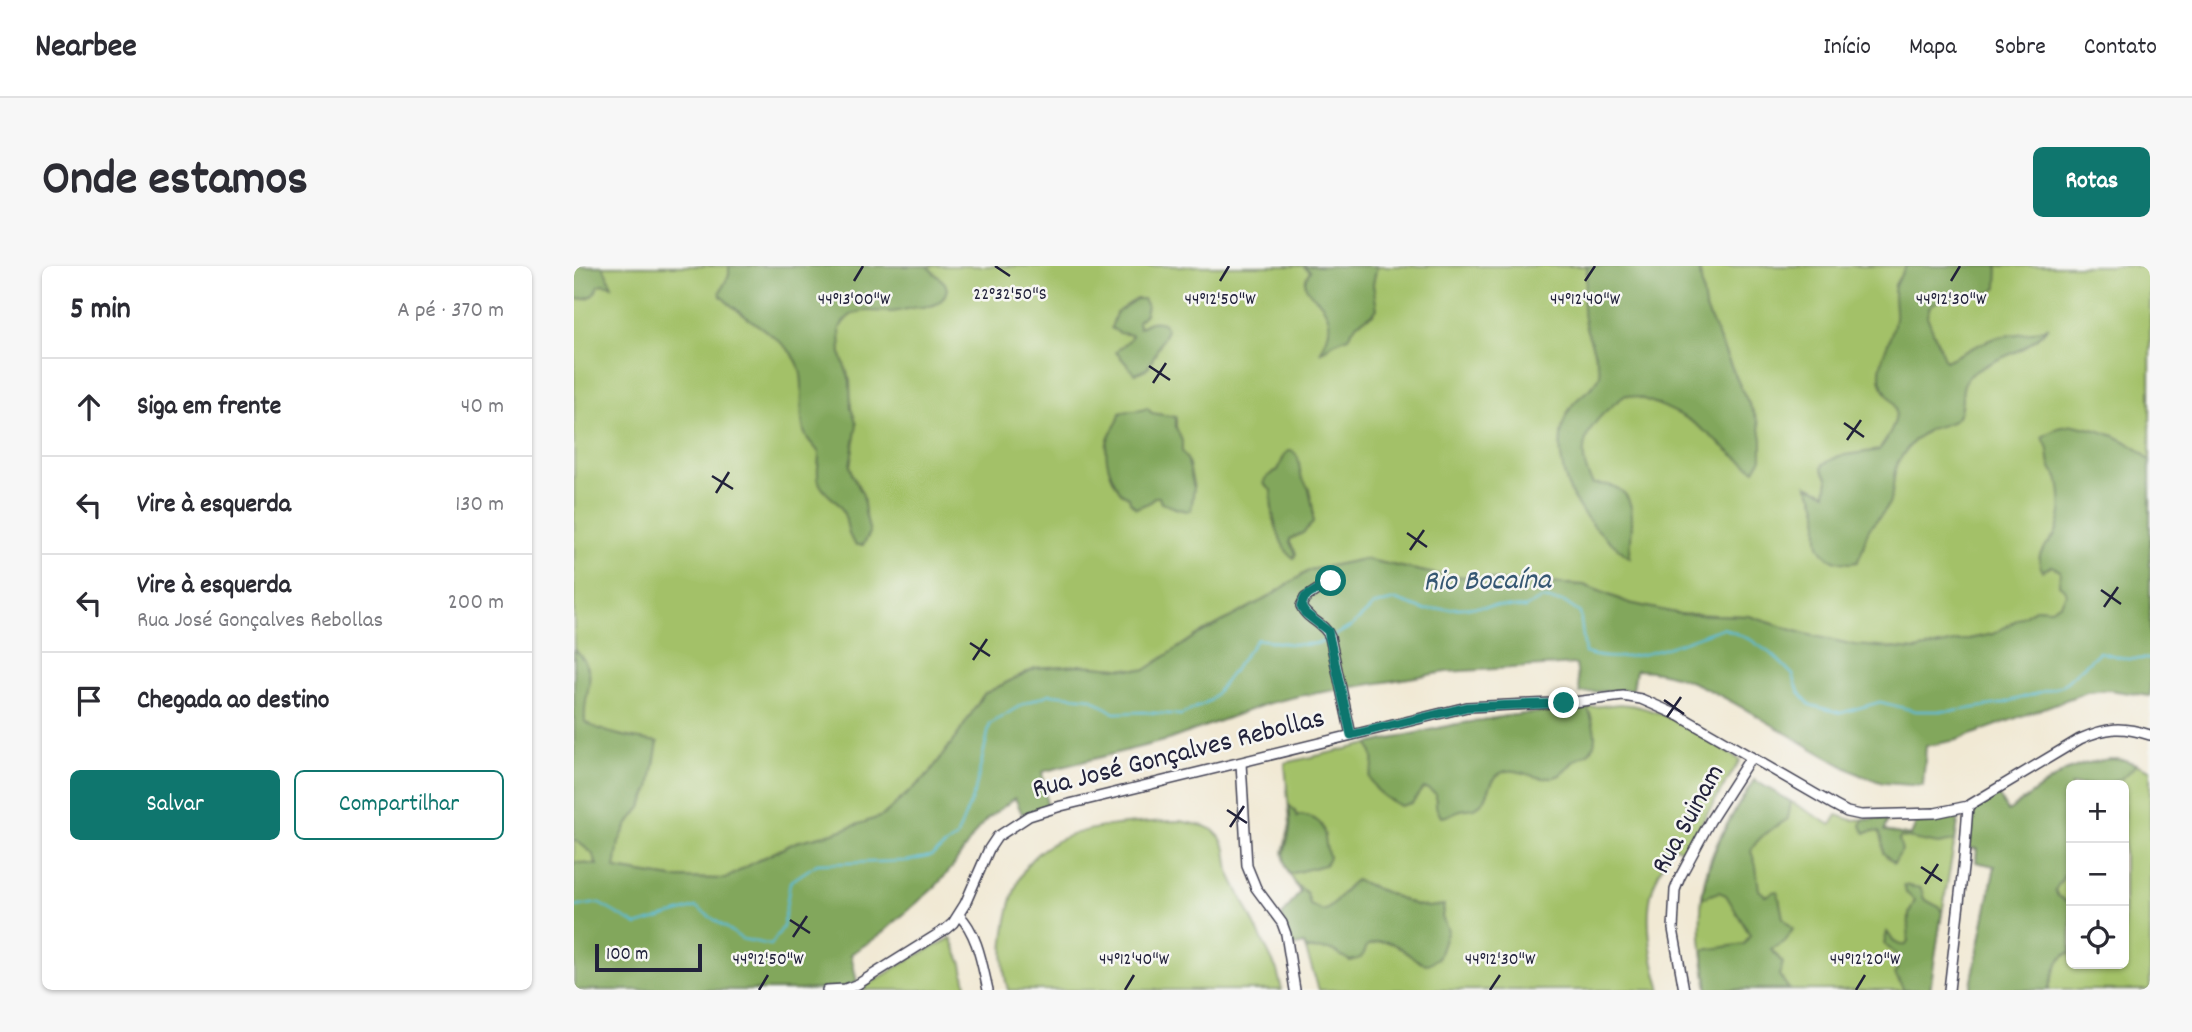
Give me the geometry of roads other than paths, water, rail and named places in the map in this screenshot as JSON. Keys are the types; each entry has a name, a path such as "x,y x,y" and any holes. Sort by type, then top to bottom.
{"street":[{"path":"1331,581 1305,597 1301,606 1305,613 1326,628 1330,637 1351,735"},
{"name":"Rua José Gonçalves Rebollas","path":"827,990 851,987 866,980 947,929 959,915 997,837 1019,822 1061,806 1467,707 1574,702 1630,696 1680,716 1854,814 1947,812 1968,806 2097,731 2119,728 2150,735"},
{"name":"Rua Suinam","path":"1684,990 1673,929 1675,890 1710,821 1751,757"},
{"path":"1241,762 1247,866 1256,888 1282,923 1295,990"},
{"path":"1949,990 1968,806"},
{"path":"959,915 975,942 988,990"}],"waterway":[{"name":"Rio Bocaína","path":"1332,637 1352,626 1374,605 1396,600 1424,610 1494,606 1525,608 1541,599 1564,602 1580,613 1585,653 1603,657 1638,655 1723,628 1751,640 1774,656 1793,675 1799,692 1810,705 1841,713 1880,702 1916,711 1955,711 2000,704 2062,686 2099,652 2128,659 2150,659"},
{"name":"Rio Bocaína","path":"574,907 598,903 637,925 696,907 742,939 771,945 783,927 790,882 817,864 907,861 931,856 956,838 975,791 990,724 1023,704 1050,694 1091,698 1114,713 1181,715 1211,700 1257,639 1302,644 1327,640"}]}
